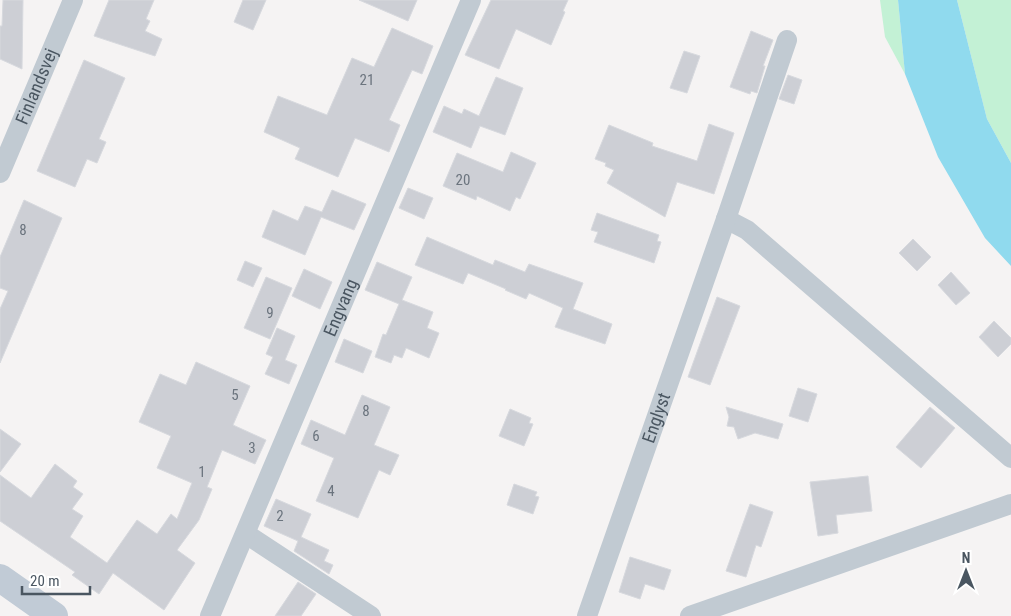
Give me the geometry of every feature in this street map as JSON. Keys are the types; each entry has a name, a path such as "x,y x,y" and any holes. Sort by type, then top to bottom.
{"street":[{"name":"Finlandsvej","path":"0,173 73,0"},
{"name":"Engvang","path":"210,616 472,0"},
{"name":"Englyst","path":"587,616 788,40"},
{"path":"726,219 746,230 1011,458"},
{"path":"690,616 1011,504"},
{"path":"246,534 371,616"},
{"path":"0,578 54,616"}],"green space":[{"path":"880,0 898,0 905,74 885,37"},
{"path":"957,0 1011,0 1011,163 987,119"}],"water":[{"path":"898,0 957,0 987,119 1011,163 1011,266 985,238 938,157 905,74"}],"building":[{"path":"3,0 23,0 22,69 0,59 0,26 2,26"},
{"path":"109,0 154,0 146,19 150,21 145,31 162,39 155,56 94,36"},
{"path":"243,0 266,0 253,30 234,22"},
{"path":"359,0 417,0 408,21"},
{"path":"491,0 568,0 551,45 516,29 499,69 465,55"},
{"path":"392,28 433,46 422,74 412,70 389,120 400,125 389,152 355,138 338,177 295,159 300,148 264,132 278,96 327,115 352,58 374,67"},
{"path":"751,31 773,40 763,66 765,66 757,93 751,91 750,94 730,87"},
{"path":"684,51 700,56 687,93 670,88"},
{"path":"84,60 125,78 99,139 106,142 97,163 87,159 75,187 37,171"},
{"path":"788,75 802,80 794,104 779,99"},
{"path":"496,77 523,88 505,135 480,126 471,148 433,132 444,106 462,114 464,109 479,116"},
{"path":"709,124 734,133 714,194 677,182 665,217 607,183 614,170 605,166 606,163 595,159 609,125 653,143 652,146 697,161"},
{"path":"511,152 536,163 520,199 516,197 510,211 477,196 476,200 443,186 457,153 503,172"},
{"path":"408,188 433,198 424,219 399,208"},
{"path":"332,190 366,204 354,230 321,217 305,255 262,237 273,210 298,221 305,206 322,212"},
{"path":"24,200 62,218 0,363 0,309 8,291 0,288 0,257"},
{"path":"597,213 659,235 657,241 661,242 654,263 594,242 598,232 591,230"},
{"path":"427,237 493,265 495,260 525,272 529,264 583,283 573,309 612,324 605,344 555,327 563,308 529,293 526,299 468,273 463,284 415,265"},
{"path":"913,239 931,257 917,271 899,253"},
{"path":"245,261 262,268 253,287 237,280"},
{"path":"377,262 412,277 402,300 433,312 427,328 439,333 429,358 406,348 402,358 394,355 391,363 375,357 383,334 386,335 399,304 365,290"},
{"path":"304,269 332,282 320,309 292,296"},
{"path":"951,272 970,293 956,305 938,285"},
{"path":"266,277 292,288 270,339 244,328"},
{"path":"717,297 740,306 710,385 688,377"},
{"path":"994,321 1011,338 1011,344 998,357 979,337"},
{"path":"277,328 295,336 285,360 297,365 289,384 265,374 273,357 266,354"},
{"path":"344,339 372,351 363,373 335,362"},
{"path":"196,362 250,386 233,425 266,440 255,464 222,450 207,487 212,489 199,520 177,550 195,563 164,610 113,573 99,594 72,575 75,572 0,521 0,475 31,498 55,464 77,481 73,487 83,494 72,509 83,516 70,537 107,563 137,520 157,534 171,514 177,519 192,483 157,468 171,436 139,422 160,374 186,385"},
{"path":"798,388 817,394 808,422 789,416"},
{"path":"362,395 390,407 374,445 399,455 390,475 379,470 358,518 316,501 334,458 301,444 311,420 345,435"},
{"path":"726,407 783,424 778,439 755,433 738,439 734,427 727,426 729,417"},
{"path":"930,407 955,428 921,468 896,447"},
{"path":"510,409 531,418 529,423 533,424 524,446 499,436"},
{"path":"0,429 21,444 0,472"},
{"path":"868,476 872,511 836,515 838,533 818,536 810,482"},
{"path":"514,484 537,492 535,496 539,497 533,514 507,505"},
{"path":"276,499 311,514 301,537 329,550 324,561 333,565 329,574 294,551 298,541 264,526"},
{"path":"750,504 773,512 761,547 756,545 746,577 726,571"},
{"path":"630,557 671,570 664,590 645,584 640,599 619,592"},
{"path":"298,582 316,594 301,616 275,616"}]}
